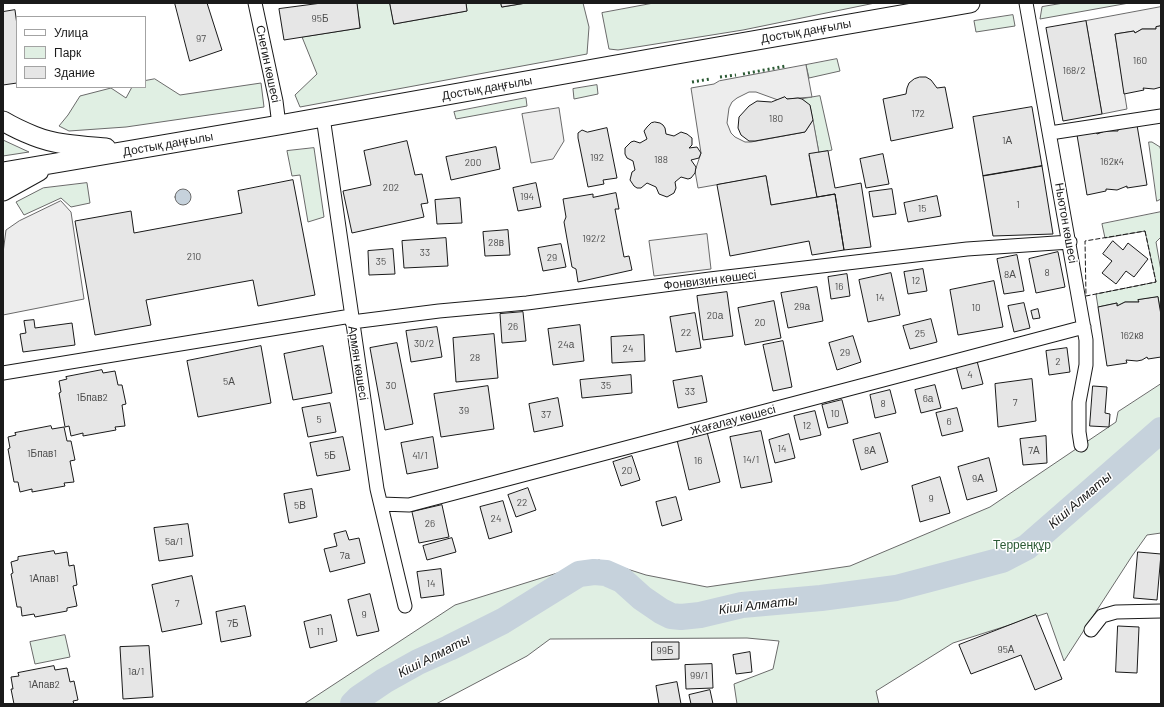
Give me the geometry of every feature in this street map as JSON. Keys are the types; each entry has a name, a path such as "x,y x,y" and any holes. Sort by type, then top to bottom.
{"main road":[{"name":"Достық даңғылы","path":"3,172 279,125 970,3"},
{"path":"3,121 44,139 92,147 137,149"},
{"path":"3,191 55,164"}],"street":[{"name":"Снегин көшесі","path":"255,3 276,101 279,125"},
{"name":"Ньютон көшесі","path":"1026,3 1070,242 1086,340 1086,365 1079,402 1079,432 1081,445"},
{"path":"1050,133 1161,116"},
{"name":"Армян көшесі","path":"322,117 377,489 405,606"},
{"name":"Фонвизин көшесі","path":"3,373 351,319 527,303 967,249 1070,242"},
{"name":"Жағалау көшесі","path":"381,504 408,505 1084,327"},
{"path":"1091,630 1102,616 1116,612 1161,610"}],"green space":[{"path":"357,3 390,3 394,24 467,11 466,3 501,3 502,7 526,3 583,3 589,27 587,54 300,107 295,95 317,74 302,37 360,28"},
{"path":"654,3 875,3 743,30 618,50 609,49 602,13"},
{"path":"1064,3 1129,3 1040,19 1042,7"},
{"path":"1013,15 1015,26 976,32 974,21"},
{"path":"837,59 840,71 809,78 806,65"},
{"path":"155,79 180,95 261,83 264,107 126,127 69,131 59,126 80,96 111,88 126,98 131,88 146,88 146,81"},
{"path":"597,85 598,94 574,99 573,89"},
{"path":"820,96 832,150 819,153 810,106 802,99"},
{"path":"526,98 527,106 456,119 454,112"},
{"path":"3,140 29,152 3,156"},
{"path":"1149,142 1152,142 1160,147 1161,152 1161,199 1157,201"},
{"path":"314,148 324,217 308,222 300,175 292,176 287,151"},
{"path":"87,183 90,203 71,207 61,198 24,215 16,202 43,188"},
{"path":"1161,212 1161,237 1156,242 1161,271 1161,315 1158,297 1139,300 1139,302 1125,302 1117,306 1117,303 1098,307 1096,294 1156,282 1145,231 1105,238 1102,224"},
{"name":"Терреңқұр","path":"1161,384 1161,533 1147,535 1064,661 1047,613 953,643 876,691 879,704 737,704 734,684 773,669 779,641 747,638 550,639 527,656 436,704 304,704 455,605 599,560 646,575 707,587 850,566 990,507 1116,422 1118,412"},
{"path":"65,635 70,657 35,664 30,642"}],"shaded area":[{"path":"1161,7 1161,26 1156,27 1156,29 1142,29 1135,33 1134,31 1115,34 1127,109 1102,114 1086,21"},
{"path":"806,65 812,97 787,99 785,97 778,100 756,92 749,92 732,102 729,108 727,123 731,133 735,137 745,142 751,142 805,132 813,120 819,153 809,155 817,197 771,205 766,176 698,188 695,171 701,153 691,88 714,84 719,81"},
{"path":"559,108 564,141 553,159 531,163 522,114"},
{"path":"183,189 189,191 191,197 189,203 183,205 177,203 175,197 177,191"},
{"path":"61,201 71,212 84,299 3,315 3,253 6,230 19,221"},
{"path":"707,234 711,269 654,276 649,241"}],"building":[{"path":"175,3 207,3 222,50 190,61"},
{"path":"322,3 357,3 360,28 284,40 279,9"},
{"path":"390,3 466,3 467,11 394,24"},
{"path":"501,3 526,3 502,7"},
{"path":"15,10 16,83 3,85 3,12"},
{"path":"1086,21 1102,114 1063,121 1046,28"},
{"path":"1161,26 1161,87 1154,89 1143,88 1144,90 1124,94 1115,34 1134,31 1135,33 1142,29 1156,29 1156,27"},
{"path":"920,77 926,77 931,80 937,88 945,87 953,128 891,141 883,99 906,94 909,83"},
{"path":"785,97 787,99 802,99 810,105 813,120 805,132 755,141 749,141 741,135 738,128 739,117 749,106 757,101 771,102"},
{"path":"1032,107 1042,166 983,176 973,117"},
{"path":"655,122 663,125 666,134 674,136 681,132 687,134 692,138 692,145 689,148 697,147 701,153 699,158 691,160 696,167 695,173 691,178 688,179 681,177 675,182 676,188 674,193 667,197 659,194 656,187 647,183 641,188 634,186 630,180 632,172 635,170 633,161 627,158 625,154 625,148 631,142 634,141 640,143 647,139 644,131 651,123"},
{"path":"1137,125 1147,185 1127,188 1127,186 1117,190 1106,189 1106,191 1087,195 1077,135 1096,132 1097,134 1105,131 1118,131 1118,129"},
{"path":"607,128 617,178 603,180 604,184 588,187 578,133 582,130 587,132"},
{"path":"407,141 415,175 422,174 428,203 421,204 424,217 352,233 343,191 371,185 364,151"},
{"path":"496,147 500,169 451,180 446,157"},
{"path":"828,151 835,188 861,183 871,247 844,250 835,194 817,197 809,154"},
{"path":"883,154 889,184 866,188 860,159"},
{"path":"1042,166 1053,234 993,236 983,176"},
{"path":"766,176 771,205 835,194 844,250 812,255 809,241 730,256 717,185"},
{"path":"293,180 315,295 258,306 253,280 231,284 146,300 151,325 95,335 75,221 131,211 134,233 242,213 238,191"},
{"path":"536,183 541,207 518,211 513,188"},
{"path":"892,189 896,214 873,217 869,192"},
{"path":"616,193 619,209 615,209 624,257 629,256 632,270 578,282 576,269 572,267 564,222 566,217 563,199 593,194 593,197"},
{"path":"937,196 941,216 908,222 904,203"},
{"path":"460,198 462,223 437,224 435,200"},
{"path":"508,230 510,255 485,256 483,232"},
{"path":"446,238 448,266 404,268 402,241"},
{"path":"1113,241 1123,250 1128,243 1148,259 1134,277 1126,271 1116,284 1102,273 1112,261 1103,254"},
{"path":"561,244 566,267 543,271 538,248"},
{"path":"393,249 395,274 369,275 368,251"},
{"path":"1058,252 1065,287 1036,293 1029,259"},
{"path":"1017,255 1024,291 1004,294 997,259"},
{"path":"923,269 927,291 908,294 904,272"},
{"path":"891,273 900,315 868,322 859,280"},
{"path":"847,274 850,296 831,299 828,277"},
{"path":"994,281 1003,327 958,335 950,290"},
{"path":"817,287 823,321 788,328 781,293"},
{"path":"727,292 733,336 703,340 697,296"},
{"path":"1158,297 1161,315 1161,357 1148,359 1147,357 1137,361 1126,360 1127,363 1107,366 1098,307 1117,303 1117,306 1125,302 1139,302 1138,300"},
{"path":"774,301 781,338 745,345 738,308"},
{"path":"1024,303 1030,328 1014,332 1008,306"},
{"path":"1038,309 1040,318 1033,319 1031,311"},
{"path":"523,312 526,341 502,343 500,314"},
{"path":"695,313 701,348 676,352 670,317"},
{"path":"931,319 937,342 910,349 903,326"},
{"path":"34,320 35,328 72,323 75,345 23,352 20,334 26,333 24,321"},
{"path":"580,325 584,361 553,365 548,329"},
{"path":"437,327 442,357 411,362 406,331"},
{"path":"494,334 498,378 456,382 453,338"},
{"path":"644,335 645,361 612,363 611,337"},
{"path":"853,336 861,362 837,370 829,343"},
{"path":"783,341 792,387 773,391 763,345"},
{"path":"397,343 413,424 385,430 370,348"},
{"path":"261,346 271,403 198,417 187,361"},
{"path":"323,346 332,393 293,400 284,354"},
{"path":"1067,348 1070,372 1049,375 1046,351"},
{"path":"977,361 983,384 962,389 956,366"},
{"path":"102,370 103,373 115,371 118,385 122,385 126,404 122,405 125,426 115,427 116,430 83,436 83,433 71,436 69,426 65,427 59,393 61,392 59,381 67,379 66,377"},
{"path":"631,375 632,393 582,398 580,380"},
{"path":"702,376 707,402 678,408 673,381"},
{"path":"1032,379 1036,421 998,427 995,384"},
{"path":"935,385 941,408 921,413 915,390"},
{"path":"488,386 494,429 441,437 434,394"},
{"path":"1093,386 1107,387 1105,413 1110,414 1109,427 1090,426"},
{"path":"890,390 896,413 875,418 870,395"},
{"path":"558,398 563,426 534,432 529,404"},
{"path":"842,400 848,423 828,428 822,405"},
{"path":"330,403 336,432 308,437 302,408"},
{"path":"957,408 963,431 942,436 936,413"},
{"path":"815,411 821,435 800,440 794,416"},
{"path":"51,426 52,429 64,427 67,441 71,441 75,460 70,461 74,482 64,483 65,486 32,492 32,489 20,492 18,482 14,482 8,449 10,448 8,437 16,435 15,433"},
{"path":"761,431 772,482 741,488 730,437"},
{"path":"707,432 720,482 689,490 677,440"},
{"path":"880,433 888,462 861,470 853,440"},
{"path":"789,434 795,458 775,463 769,440"},
{"path":"1046,436 1047,463 1023,465 1020,439"},
{"path":"343,437 350,470 317,476 310,443"},
{"path":"433,437 438,468 407,474 401,443"},
{"path":"632,456 640,480 621,486 613,462"},
{"path":"989,458 997,491 967,500 958,467"},
{"path":"940,477 950,513 920,522 912,486"},
{"path":"528,488 536,510 516,517 508,495"},
{"path":"312,489 317,517 289,523 284,494"},
{"path":"676,497 682,520 662,526 656,502"},
{"path":"503,501 512,532 489,539 480,507"},
{"path":"442,505 449,537 419,543 412,512"},
{"path":"188,524 193,556 159,561 154,528"},
{"path":"346,531 349,540 359,538 365,563 330,572 324,549 337,546 334,534"},
{"path":"452,538 456,552 427,560 423,546"},
{"path":"54,551 55,554 67,552 69,566 74,565 77,585 73,586 77,606 67,608 67,611 35,617 34,614 22,616 21,607 17,607 11,574 13,573 11,562 18,560 18,557"},
{"path":"1138,552 1161,554 1157,600 1134,598"},
{"path":"441,569 444,595 421,598 417,572"},
{"path":"192,576 202,624 162,632 152,585"},
{"path":"370,594 379,631 357,636 348,600"},
{"path":"245,606 251,636 221,642 216,612"},
{"path":"331,615 337,641 310,648 304,622"},
{"path":"1036,615 1062,679 1035,690 1021,655 971,674 959,645"},
{"path":"1118,626 1139,627 1137,673 1116,672"},
{"path":"652,642 679,642 679,659 652,660"},
{"path":"149,646 153,697 123,699 120,647"},
{"path":"750,652 752,672 736,674 733,655"},
{"path":"712,664 713,688 686,689 685,665"},
{"path":"54,666 55,670 67,668 70,682 74,681 78,700 73,701 74,704 14,704 11,689 13,689 11,677 19,676 18,673"},
{"path":"677,682 681,704 659,704 656,686"},
{"path":"710,690 713,704 691,704 689,695"}],"waterway":[{"name":"Кіші Алматы","path":"353,704 359,698 384,681 418,662 503,621 579,574 594,572 606,573 622,580 642,598 661,611 671,616 681,617 700,615 742,605 821,598 896,588 1002,560 1027,547 1161,430"}],"hedge":[{"path":"743,74 786,66"},
{"path":"720,77 736,75"},
{"path":"692,82 710,79"}],"fence":[{"path":"1145,231 1156,282 1086,296 1085,241 1145,231"}]}
